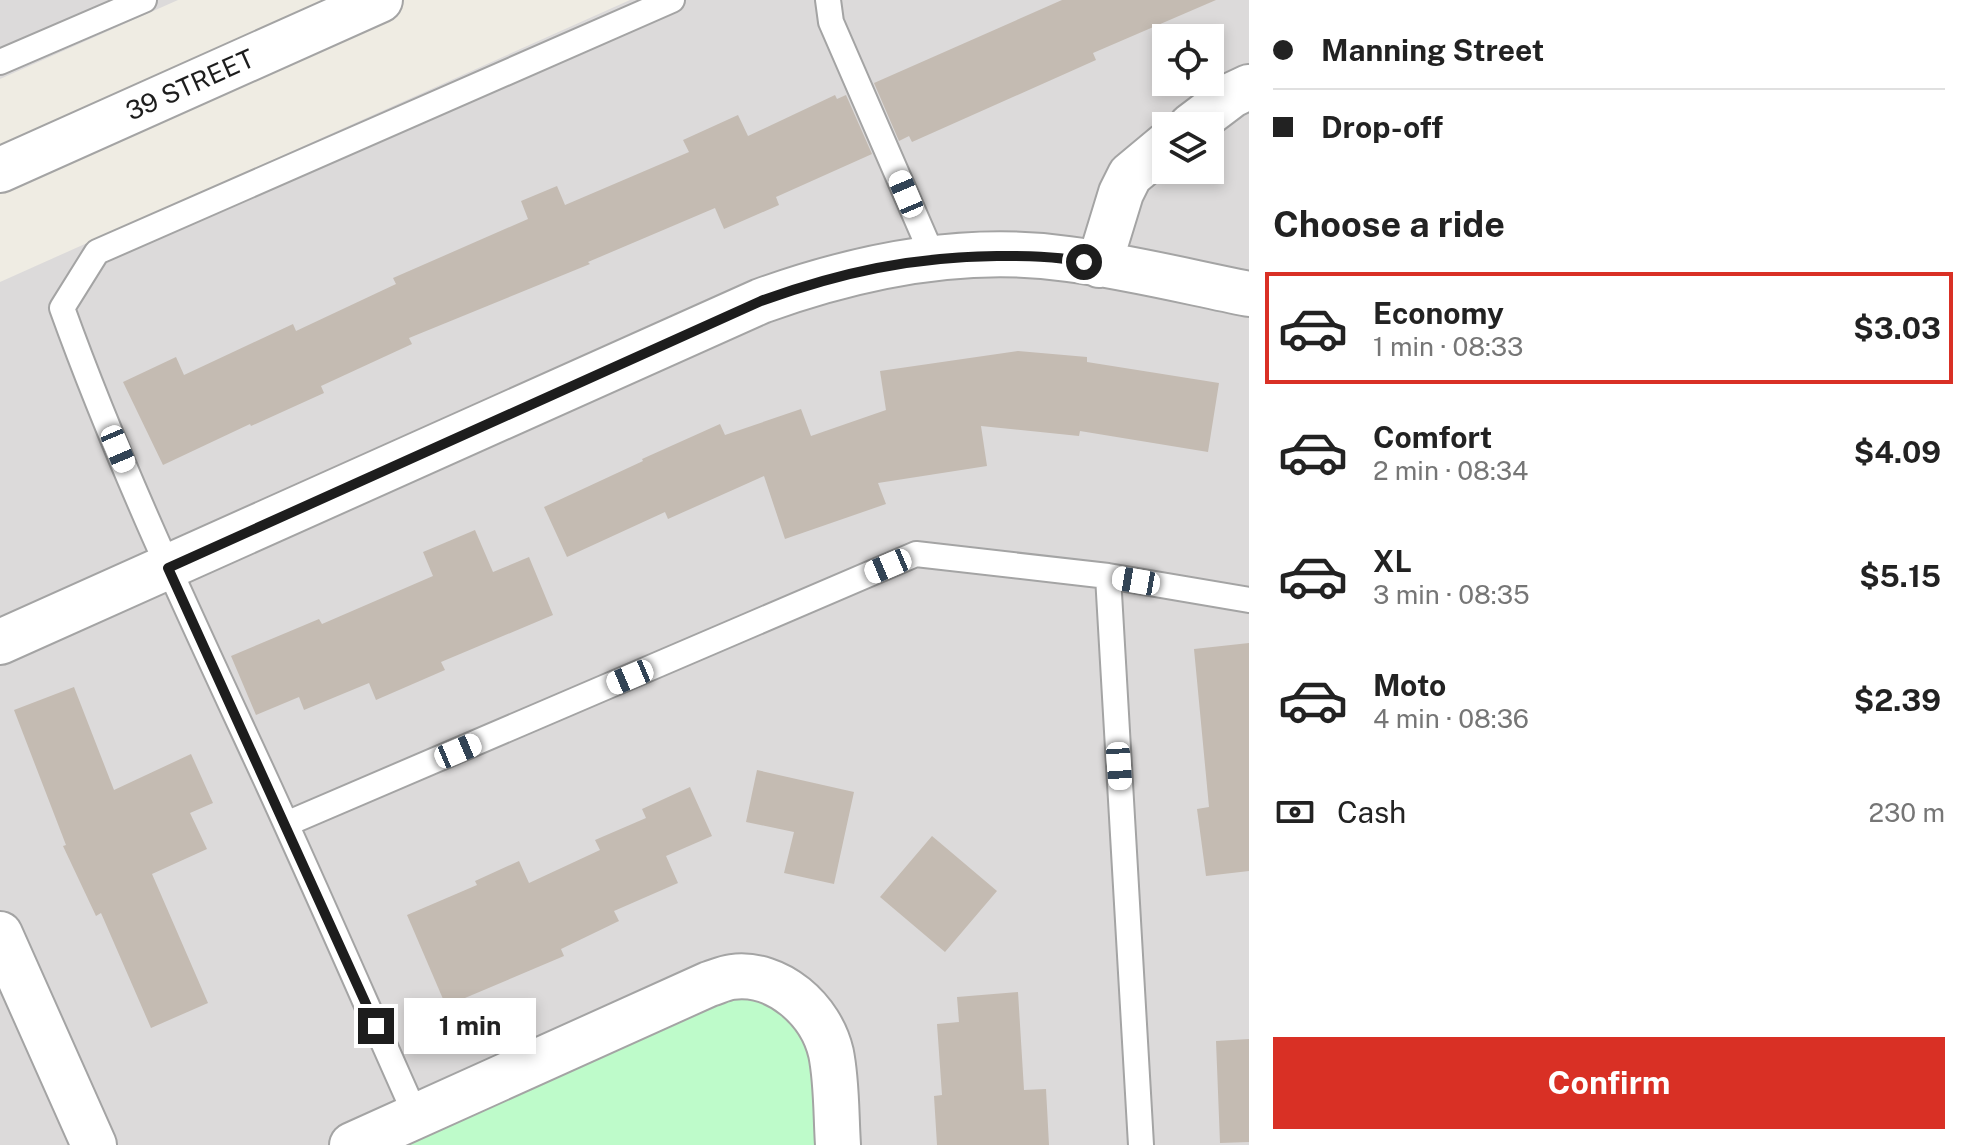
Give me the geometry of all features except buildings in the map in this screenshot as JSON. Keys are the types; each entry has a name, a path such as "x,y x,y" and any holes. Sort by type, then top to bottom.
{"street":[{"name":"39 STREET","path":"0,170 380,0"},
{"path":"1210,112 1249,87"},
{"path":"1099,265 1121,193 1130,175 1152,157"},
{"path":"0,642 761,301 847,273 887,264 934,259 1034,256 1099,265 1249,294"},
{"path":"0,934 94,1145"},
{"path":"352,1145 709,984 733,977 762,979 786,990 808,1007 824,1030 831,1054 838,1145"}],"lane":[{"path":"0,62 144,0"},
{"path":"416,1116 168,568 82,364 62,308 97,252 672,0"},
{"path":"828,0 831,22 934,259"},
{"path":"286,824 916,554 1108,576 1249,600"},
{"path":"1108,576 1141,1145"}],"shaded area":[{"path":"0,0 178,0 0,79"},
{"path":"630,0 1249,0 1249,1145 0,1145 0,282"}],"green space":[{"path":"709,984 808,1007 838,1145 352,1145"}],"route":[{"path":"376,1026 168,568 761,301 806,285 887,264 931,259 1034,256 1084,262"}]}
